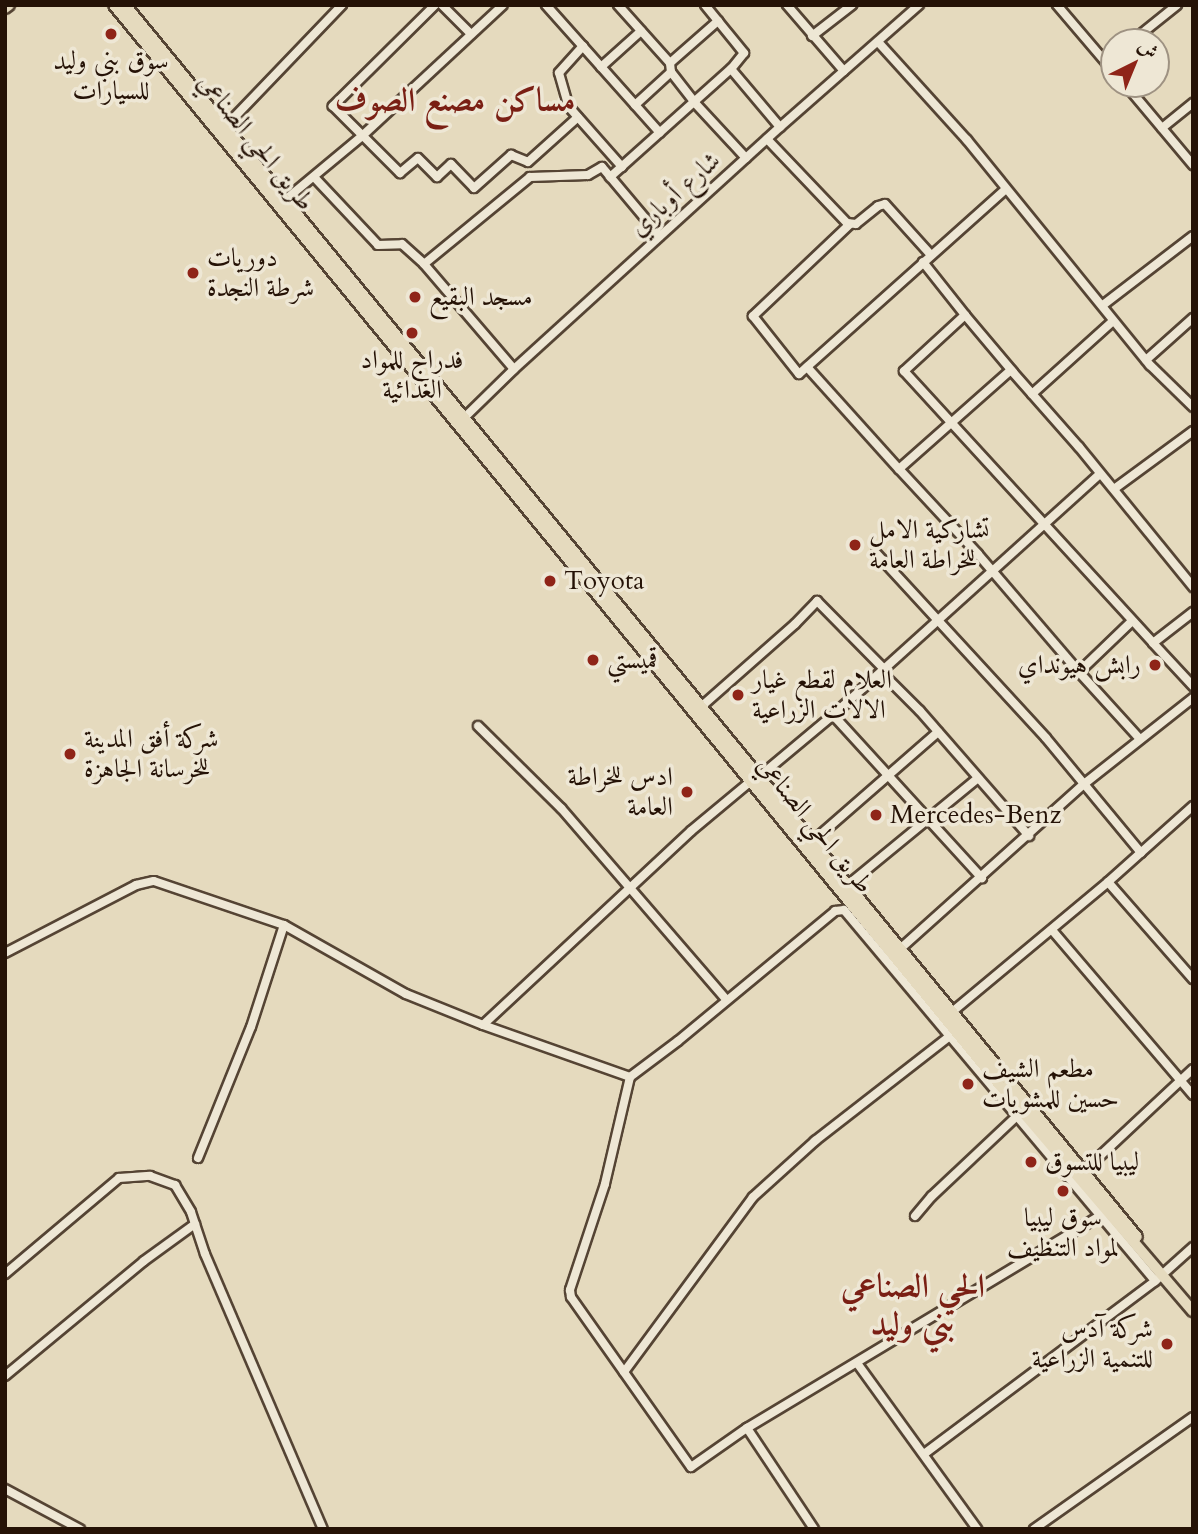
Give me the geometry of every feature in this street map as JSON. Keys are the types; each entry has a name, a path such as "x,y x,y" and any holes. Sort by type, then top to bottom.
{"highway":[{"name":"طريق الحي الصناعي","path":"114,5 755,778 848,901 1159,1278 1193,1311"},
{"path":"125,5 702,706 755,778 849,884 1084,1171 1159,1278"}],"street":[{"path":"225,127 342,5"},
{"path":"435,5 333,106 400,173 418,158 438,177 452,164 474,188 511,155 528,162"},
{"path":"442,5 471,34"},
{"path":"285,200 362,136 503,5"},
{"path":"546,5 660,133"},
{"path":"618,5 671,68 695,103 746,158"},
{"path":"610,177 695,103 744,53 705,5"},
{"path":"787,5 844,71"},
{"path":"812,36 852,5"},
{"name":"شارع أوباري","path":"464,418 766,139 879,43 919,5"},
{"path":"1058,5 1100,55"},
{"path":"1148,28 1177,5"},
{"path":"635,105 719,21"},
{"path":"601,67 641,31"},
{"path":"879,43 967,140 1146,360 1193,407"},
{"path":"583,46 559,73 569,107 622,167"},
{"path":"731,69 780,127"},
{"path":"1137,98 1193,165"},
{"path":"1162,128 1193,103"},
{"path":"528,162 578,117"},
{"path":"766,139 849,224"},
{"path":"528,162 530,177"},
{"path":"424,264 530,177 588,175 602,167 660,236"},
{"path":"314,177 378,245 402,244 424,264 514,369"},
{"path":"930,254 884,204 849,224 753,316 799,374 930,254 1005,190"},
{"path":"1102,306 1193,236"},
{"path":"923,262 1193,587"},
{"path":"965,315 904,371 1131,622 1193,686"},
{"path":"1146,360 1193,318"},
{"path":"1032,394 1113,321"},
{"path":"807,367 1139,738"},
{"path":"900,469 1011,370 1014,373"},
{"path":"1114,489 1193,431"},
{"path":"483,1025 691,831 833,715 936,619 1100,474"},
{"path":"876,553 1084,784 1141,852"},
{"path":"702,706 795,624 817,601 883,671 1029,836"},
{"path":"1153,643 1193,612"},
{"path":"1079,672 1131,622"},
{"path":"900,949 1084,784 1193,698"},
{"path":"833,715 982,878"},
{"path":"478,726 514,758 632,886 726,999"},
{"path":"813,841 938,732"},
{"path":"849,884 977,779"},
{"path":"952,1012 1052,930 1193,806"},
{"path":"5,953 145,881 161,882 284,925 407,993 483,1025 630,1077"},
{"path":"1108,882 1193,979"},
{"path":"848,901 630,1077 605,1184 570,1290 571,1297 691,1467 747,1428 1101,1215"},
{"path":"835,911 848,912 1101,1215 1159,1278"},
{"path":"198,1158 251,1027 284,925"},
{"path":"1052,930 1193,1095"},
{"path":"624,1372 752,1197 815,1141 951,1035"},
{"path":"1084,1171 1193,1069"},
{"path":"915,1216 932,1196 1018,1115"},
{"path":"5,1274 124,1176 150,1176 169,1181 180,1190 323,1529"},
{"path":"5,1376 144,1261 195,1224"},
{"path":"924,1454 1159,1278 1193,1247"},
{"path":"857,1363 977,1529"},
{"path":"1034,1529 1193,1417"},
{"path":"747,1428 814,1529"},
{"path":"5,1489 80,1529"}],"place":[{"name":"سوق بني وليد للسيارات","path":"111,34"},
{"name":"دوريات شرطة النجدة","path":"193,273"},
{"name":"مسجد البقيع","path":"415,297"},
{"name":"فدراج للمواد الغدائية","path":"412,333"},
{"name":"تشاركية الامل للخراطة العامة","path":"855,545"},
{"name":"Toyota","path":"550,581"},
{"name":"قميستي","path":"593,660"},
{"name":"رابش هيونداي","path":"1155,665"},
{"name":"العلام لقطع غيار الالات الزراعية","path":"738,695"},
{"name":"شركة أفق المدينة للخرسانة الجاهزة","path":"70,754"},
{"name":"ادس للخراطة العامة","path":"687,792"},
{"name":"Mercedes-Benz","path":"876,815"},
{"name":"مطعم الشيف حسين للمشويات","path":"968,1084"},
{"name":"ليبيا للتسوق","path":"1031,1162"},
{"name":"سوق ليبيا لمواد التنظيف","path":"1063,1191"},
{"name":"شركة آدس للتنمية الزراعية","path":"1167,1344"}],"district":[{"name":"مساكن مصنع الصوف","path":"455,101"},
{"name":"الحي الصناعي بني وليد","path":"913,1306"}]}
